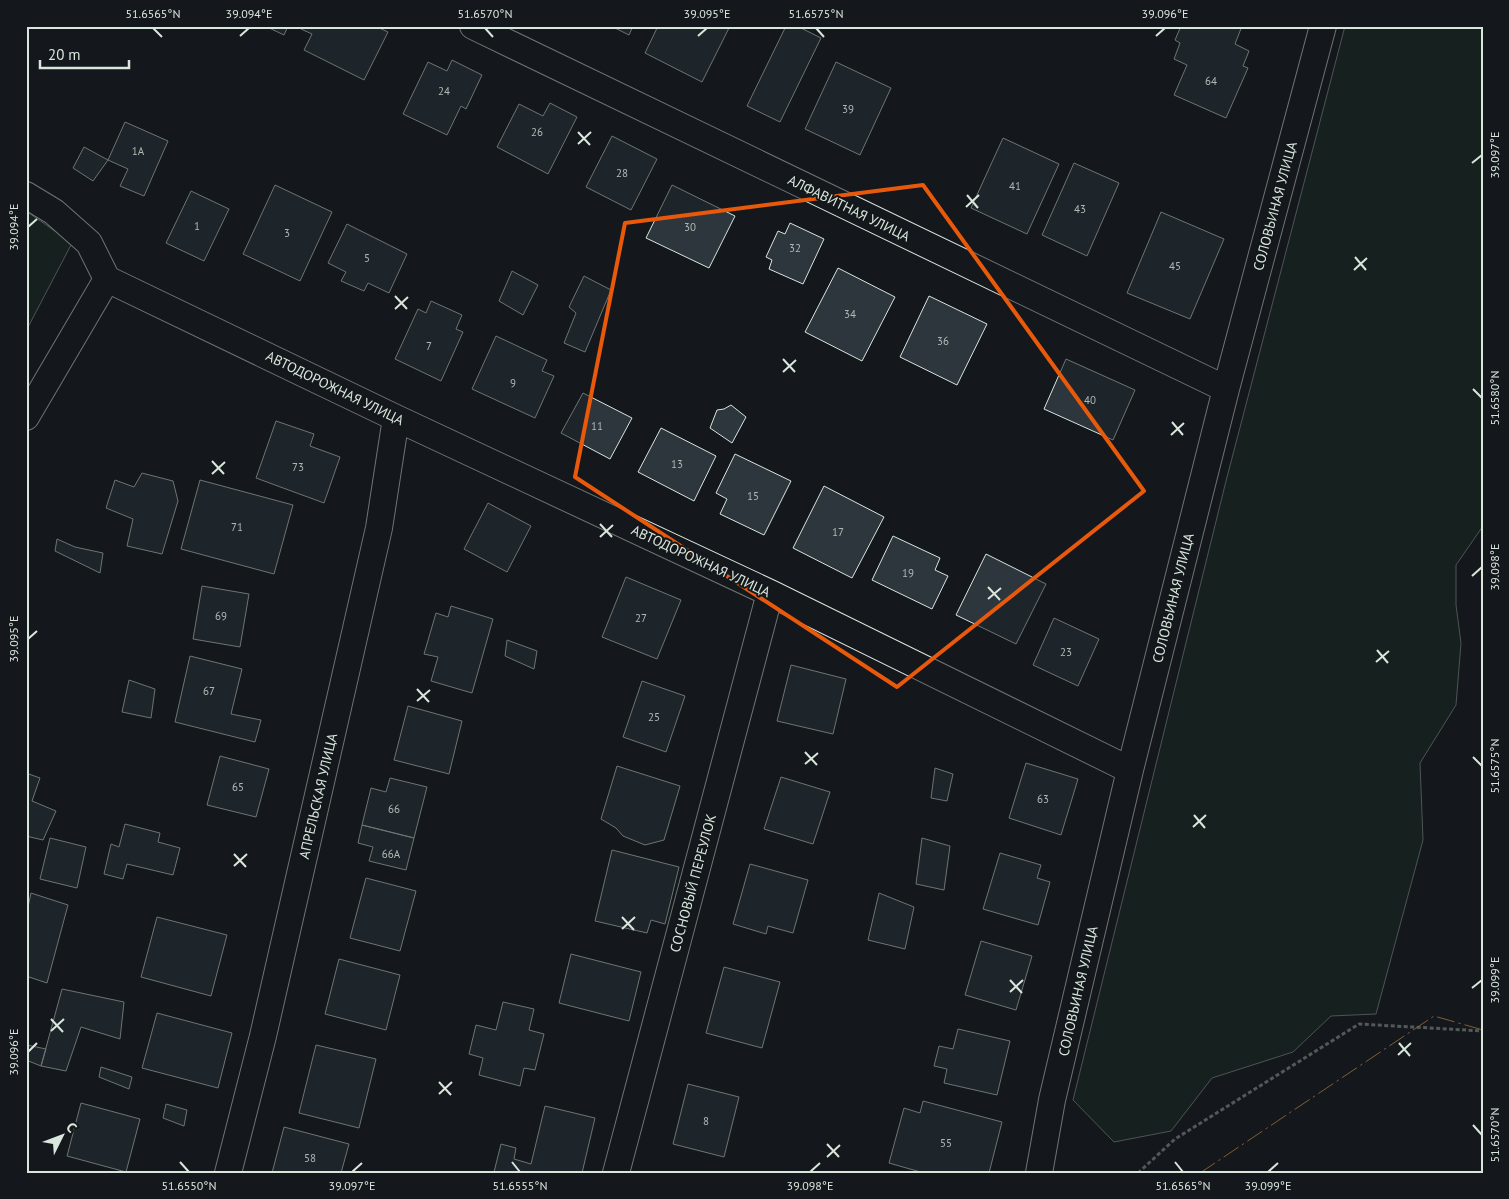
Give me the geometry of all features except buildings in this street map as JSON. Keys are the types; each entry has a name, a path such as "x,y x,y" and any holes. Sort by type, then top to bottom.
{"street":[{"name":"АЛФАВИТНАЯ УЛИЦА","path":"473,26 1226,390"},
{"name":"СОЛОВЬИНАЯ УЛИЦА","path":"1039,1173 1052,1100 1130,770 1226,390 1323,26"},
{"path":"26,195 54,212 89,243 107,279 26,417"},
{"name":"АВТОДОРОЖНАЯ УЛИЦА","path":"107,279 396,418 770,593 1130,770"},
{"name":"АПРЕЛЬСКАЯ УЛИЦА","path":"228,1173 263,1036 379,528 396,418"},
{"name":"СОСНОВЫЙ ПЕРЕУЛОК","path":"616,1173 770,593"}],"path":[{"path":"1138,1173 1175,1139 1359,1024 1483,1030"}],"highlighted area":[{"path":"923,185 1144,491 897,687 575,477 625,223"}],"green space":[{"path":"1345,26 1483,26 1483,526 1456,565 1456,605 1461,643 1456,705 1420,763 1423,840 1376,1014 1331,1016 1293,1052 1212,1078 1171,1131 1114,1142 1073,1100 1226,481"},
{"path":"26,211 72,243 26,331"}],"power":[{"path":"1200,1173 1434,1016 1483,1030"}]}
